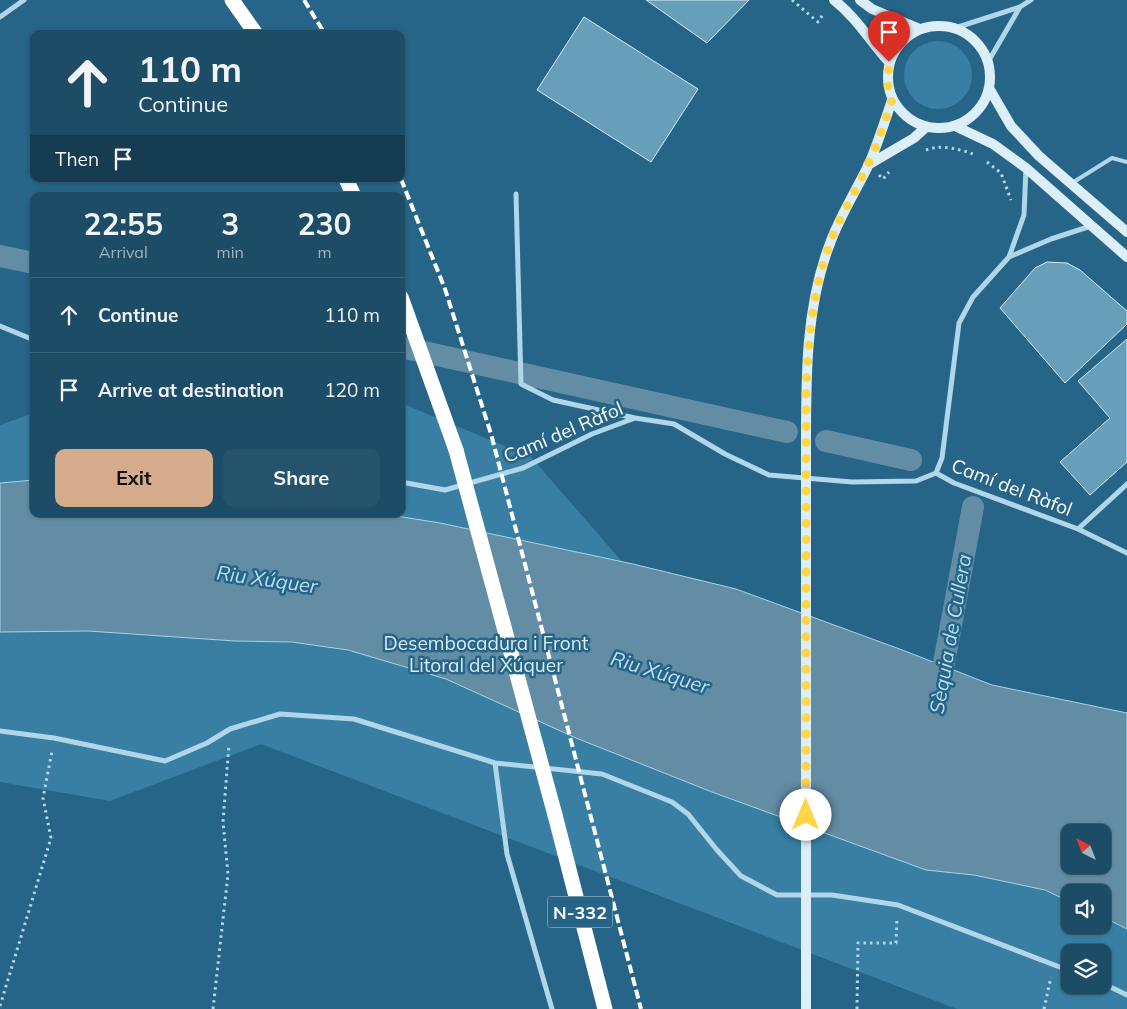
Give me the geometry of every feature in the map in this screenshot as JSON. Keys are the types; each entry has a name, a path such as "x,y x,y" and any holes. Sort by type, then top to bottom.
{"highway":[{"path":"232,0 253,30"},
{"name":"N-332","path":"405,307 456,450 555,815 605,1009"}],"street":[{"path":"0,17 24,0"},
{"path":"860,0 872,9 920,28"},
{"path":"956,28 1020,7 1031,0"},
{"path":"831,4 863,26 875,46 889,62"},
{"path":"988,62 1020,7"},
{"path":"938,25 956,28 970,36 981,48 988,62 989,88 982,104 970,117 955,126 926,127 912,121 901,112 892,100 888,88 889,62 896,48 907,36 920,28 938,25"},
{"path":"989,88 1011,126 1039,156 1127,232"},
{"path":"806,1009 806,440 808,343 815,298 828,246 845,206 868,165 892,100"},
{"path":"955,126 994,144 1026,168 1127,257"},
{"path":"868,165 914,138 926,127"},
{"path":"936,473 942,458 959,324 973,297 1009,257 1024,215 1026,168"},
{"path":"516,194 521,384 553,400 635,418"},
{"path":"1009,257 1051,239 1091,226"},
{"path":"0,326 30,338"},
{"name":"Camí del Ràfol","path":"405,483 445,490 523,468 592,434 635,418 674,424 725,454 770,475 852,482 907,482 916,481 936,473 954,483 1078,529 1127,553"},
{"path":"1078,529 1127,484"},
{"path":"0,731 54,738 165,761 207,742 230,729 280,714 354,719 496,763 602,774 672,802 701,827 717,850 741,876 777,895 832,895 898,905 1061,967"},
{"path":"496,763 506,854 552,1009"},
{"path":"1111,987 1127,995"}],"lane":[{"path":"1070,184 1112,158 1127,162"}],"path":[{"path":"792,0 818,22 831,4"},
{"path":"925,151 933,147 960,149 974,155"},
{"path":"982,158 1000,173 1012,204"},
{"path":"868,165 883,179 894,168"},
{"path":"213,1009 228,874 223,822 230,729"},
{"path":"0,1006 51,838 43,798 54,738"},
{"path":"857,1009 858,943 896,943 898,905"},
{"path":"1044,1009 1054,964"}],"green space":[{"path":"938,41 951,44 962,51 969,62 972,75 969,88 962,99 951,106 938,109 925,106 914,99 907,88 904,75 907,62 914,51 925,44"},
{"name":"Desembocadura i Front Litoral del Xúquer","path":"405,405 531,457 632,573 1127,760 1127,1009 957,1009 261,744 110,801 0,782 0,425 30,414 30,517 405,517"}],"water":[{"name":"Riu Xúquer","path":"30,480 30,517 403,517 440,523 633,564 736,589 992,685 1127,713 1127,929 1111,921 1111,884 1061,884 1061,898 1045,890 974,875 926,870 712,792 576,738 446,679 348,650 292,642 235,641 88,631 0,632 0,483"}],"building":[{"path":"646,0 749,0 707,43"},
{"path":"584,17 698,89 651,162 537,90"},
{"path":"1047,262 1067,263 1080,270 1127,311 1127,324 1065,383 1000,308 1035,268"},
{"path":"1127,339 1127,462 1090,495 1060,462 1110,418 1078,381"}],"waterway":[{"path":"0,256 30,262"},
{"path":"405,348 787,432"},
{"name":"Sèquia de Cullera","path":"826,441 911,460"},
{"name":"Sèquia de Cullera","path":"938,695 973,507"}],"railway":[{"path":"304,0 323,30"},
{"path":"402,182 445,289 491,434 641,1009"}],"route":[{"path":"806,815 806,393 808,343 815,298 828,246 845,206 868,165 892,100 888,88 889,62"}]}
